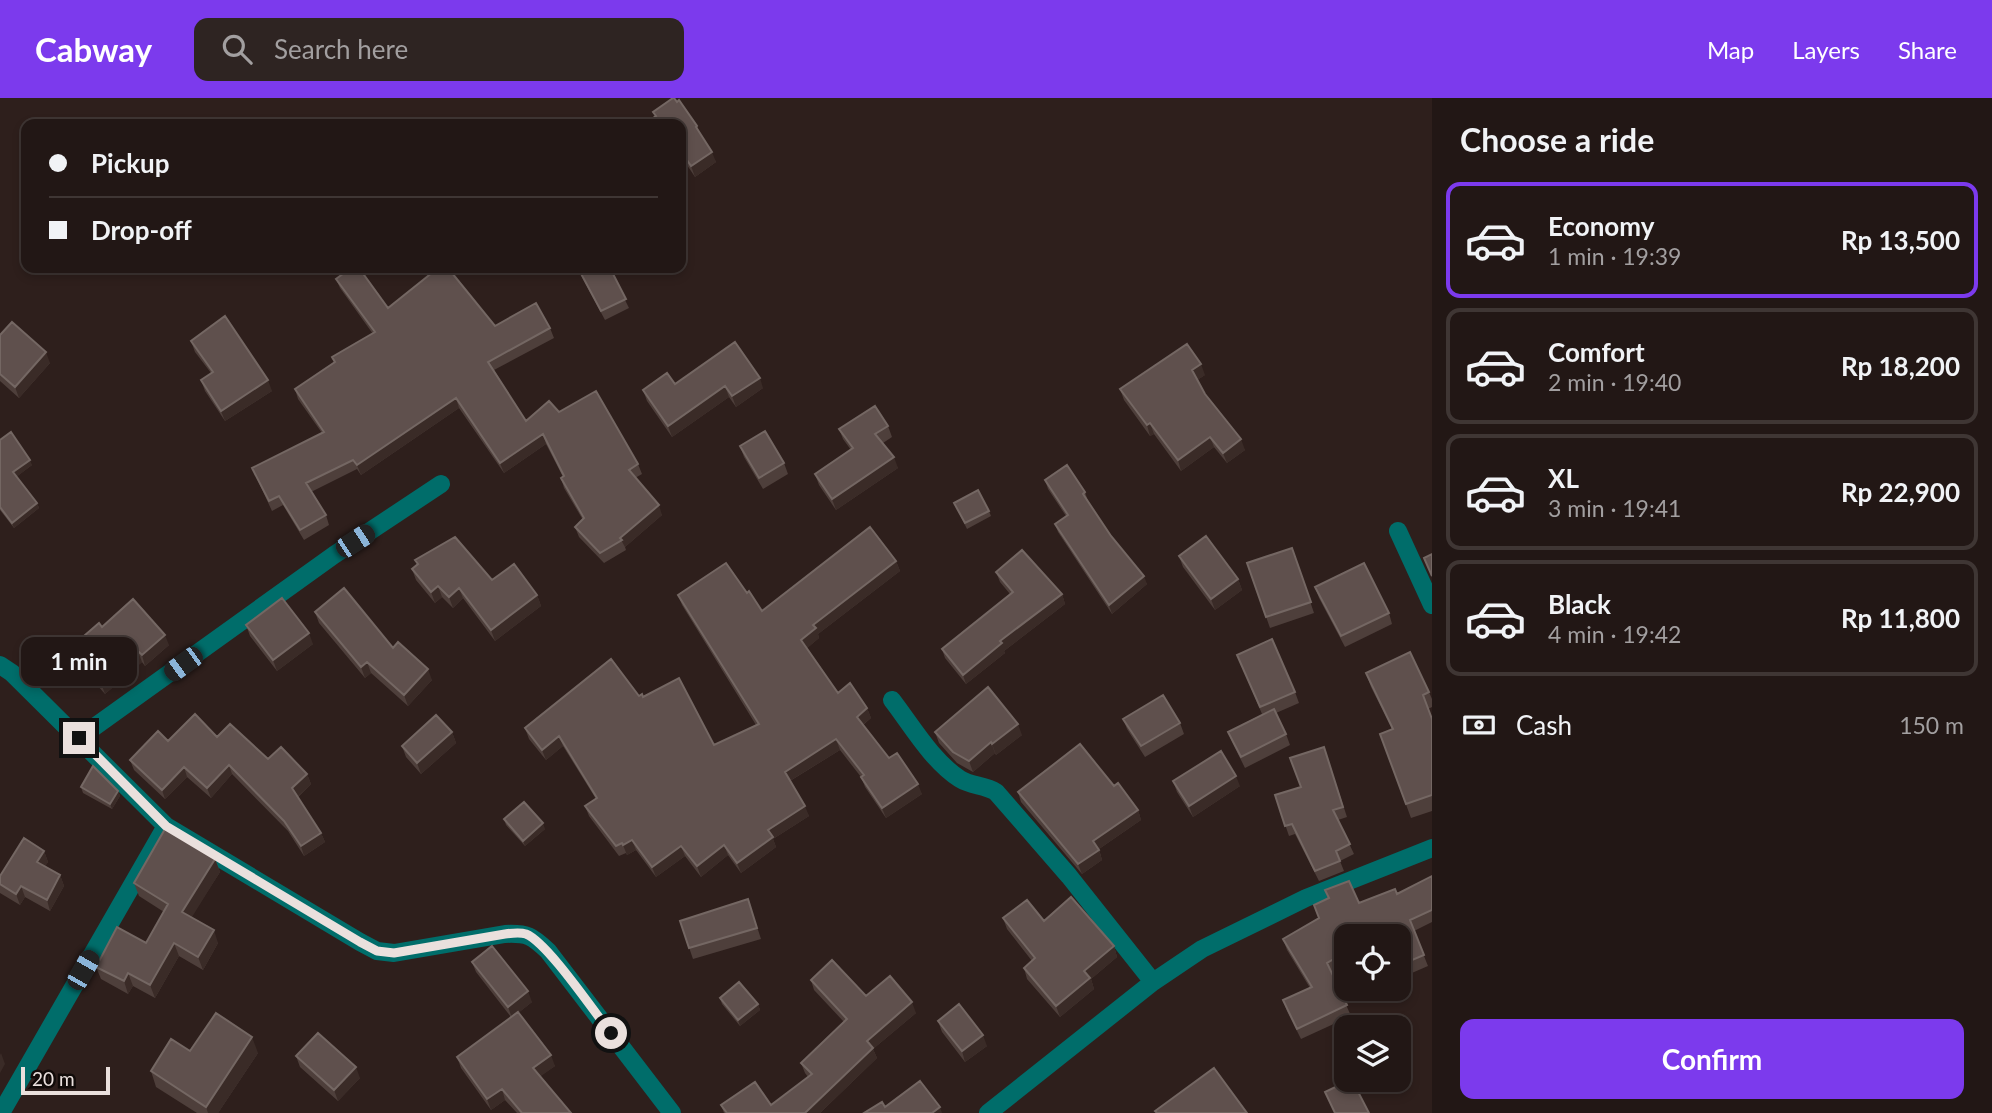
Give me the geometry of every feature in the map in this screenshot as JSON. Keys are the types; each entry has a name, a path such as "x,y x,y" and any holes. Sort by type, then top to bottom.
{"street":[{"path":"79,738 334,555 441,484"},
{"path":"1398,531 1432,606"},
{"path":"0,665 12,673 166,826 377,951 394,953 505,934 523,933 534,938 548,951 673,1113"},
{"path":"892,700 949,770 962,780 996,792 1069,876 1153,982"},
{"path":"1,1113 166,826"},
{"path":"988,1113 1153,982 1202,949 1306,898 1431,851"}],"building":[{"path":"673,98 677,102 679,100 712,152 691,166 686,158 686,119 652,119 656,116 653,112"},
{"path":"344,273 363,273 388,308 432,273 452,273 495,326 536,303 550,328 488,362 526,421 549,401 559,412 596,391 638,464 629,470 659,505 620,538 622,540 600,553 575,527 584,518 561,478 564,476 543,434 500,463 456,398 357,465 353,460 306,483 326,515 300,530 279,496 269,501 252,468 324,432 295,389 335,362 332,357 375,332 336,279"},
{"path":"581,273 613,273 626,299 601,311"},
{"path":"225,316 268,380 221,411 201,380 213,372 191,341"},
{"path":"12,322 46,352 15,387 0,374 0,335"},
{"path":"735,342 760,378 732,396 725,386 668,426 643,390 667,373 675,384"},
{"path":"1187,344 1201,364 1192,370 1205,394 1241,439 1223,453 1210,437 1178,460 1120,389"},
{"path":"875,406 888,426 875,434 894,457 832,499 815,474 853,448 839,429"},
{"path":"765,431 784,463 759,478 740,446"},
{"path":"11,432 30,460 13,472 37,503 12,523 0,507 0,440"},
{"path":"1067,465 1111,536 1144,576 1109,605 1055,524 1068,515 1045,480"},
{"path":"978,490 989,511 965,523 954,503"},
{"path":"870,527 896,561 813,625 816,628 801,640 838,693 850,683 867,708 857,717 889,758 897,753 918,784 882,808 861,777 864,775 836,739 785,772 805,806 768,830 773,837 737,863 724,845 697,866 681,846 652,867 632,840 616,846 585,806 597,798 559,736 542,750 525,728 611,659 639,696 642,694 643,697 679,678 714,745 759,724 678,595 726,563 762,611"},
{"path":"1206,536 1238,579 1211,599 1179,556"},
{"path":"455,537 492,580 514,564 537,595 491,630 459,588 449,597 438,586 431,592 412,569 418,564 415,560"},
{"path":"1292,548 1311,602 1266,617 1247,563"},
{"path":"1022,550 1062,594 1000,641 1002,643 963,675 942,649 1013,592 996,572"},
{"path":"1432,554 1432,576 1424,558"},
{"path":"1364,563 1389,613 1341,636 1315,587"},
{"path":"344,588 393,648 398,642 428,669 404,695 367,662 361,667 315,612"},
{"path":"282,598 309,633 273,660 246,625"},
{"path":"133,599 165,635 142,655 138,651 101,683 70,648 99,623 102,627"},
{"path":"1272,639 1295,692 1260,707 1237,655"},
{"path":"1410,652 1429,692 1423,695 1432,719 1432,795 1406,804 1380,734 1393,729 1366,673"},
{"path":"988,687 1018,724 969,761 953,752 935,732"},
{"path":"1163,695 1180,723 1141,746 1123,719"},
{"path":"1274,709 1286,734 1241,757 1228,732"},
{"path":"195,714 217,737 230,724 268,759 281,747 307,774 292,788 321,833 301,846 284,821 229,765 207,788 184,767 162,790 130,760 158,731 168,741"},
{"path":"436,715 452,732 417,763 402,746"},
{"path":"1080,744 1114,786 1118,783 1138,810 1093,841 1099,850 1078,864 1018,792"},
{"path":"1324,747 1343,807 1333,810 1350,844 1336,851 1340,861 1315,871 1292,824 1285,826 1275,795 1301,787 1290,758"},
{"path":"1221,751 1236,776 1189,806 1173,781"},
{"path":"93,766 118,791 110,804 81,787"},
{"path":"524,802 543,823 523,841 504,819"},
{"path":"165,829 215,859 182,912 214,930 198,957 174,943 150,985 128,973 124,981 96,967 117,927 146,943 168,904 134,883"},
{"path":"24,838 44,851 37,862 60,875 47,900 21,886 16,894 0,884 0,876"},
{"path":"1432,876 1432,910 1410,920 1424,955 1411,960 1411,924 1334,924 1334,959 1327,963 1334,978 1334,1001 1345,1001 1347,1005 1297,1029 1283,1000 1312,987 1283,939 1319,918 1314,905 1329,898 1325,890 1349,881 1359,903 1395,889 1397,894"},
{"path":"1071,897 1114,946 1084,971 1090,978 1056,1006 1024,968 1035,958 1003,918 1027,900 1044,921"},
{"path":"748,899 757,928 689,948 680,921"},
{"path":"492,946 528,991 508,1007 472,962"},
{"path":"832,960 866,996 890,976 912,1002 867,1041 873,1048 805,1113 727,1113 721,1105 755,1082 771,1105 812,1074 801,1063 847,1019 811,980"},
{"path":"739,982 758,1004 738,1020 720,998"},
{"path":"959,1004 983,1035 962,1051 938,1021"},
{"path":"518,1012 551,1055 533,1068 571,1113 522,1113 502,1089 487,1099 457,1057"},
{"path":"216,1013 252,1037 206,1107 151,1071 171,1039 190,1051"},
{"path":"318,1033 356,1067 334,1090 296,1056"},
{"path":"1214,1068 1247,1113 1155,1111"},
{"path":"920,1081 940,1107 932,1113 864,1113 882,1102 885,1107"},
{"path":"1334,1088 1334,1092 1358,1092 1369,1113 1335,1113 1325,1092"}],"route":[{"path":"79,738 166,826 377,951 394,953 505,934 523,933 534,938 548,951 611,1033"}]}
